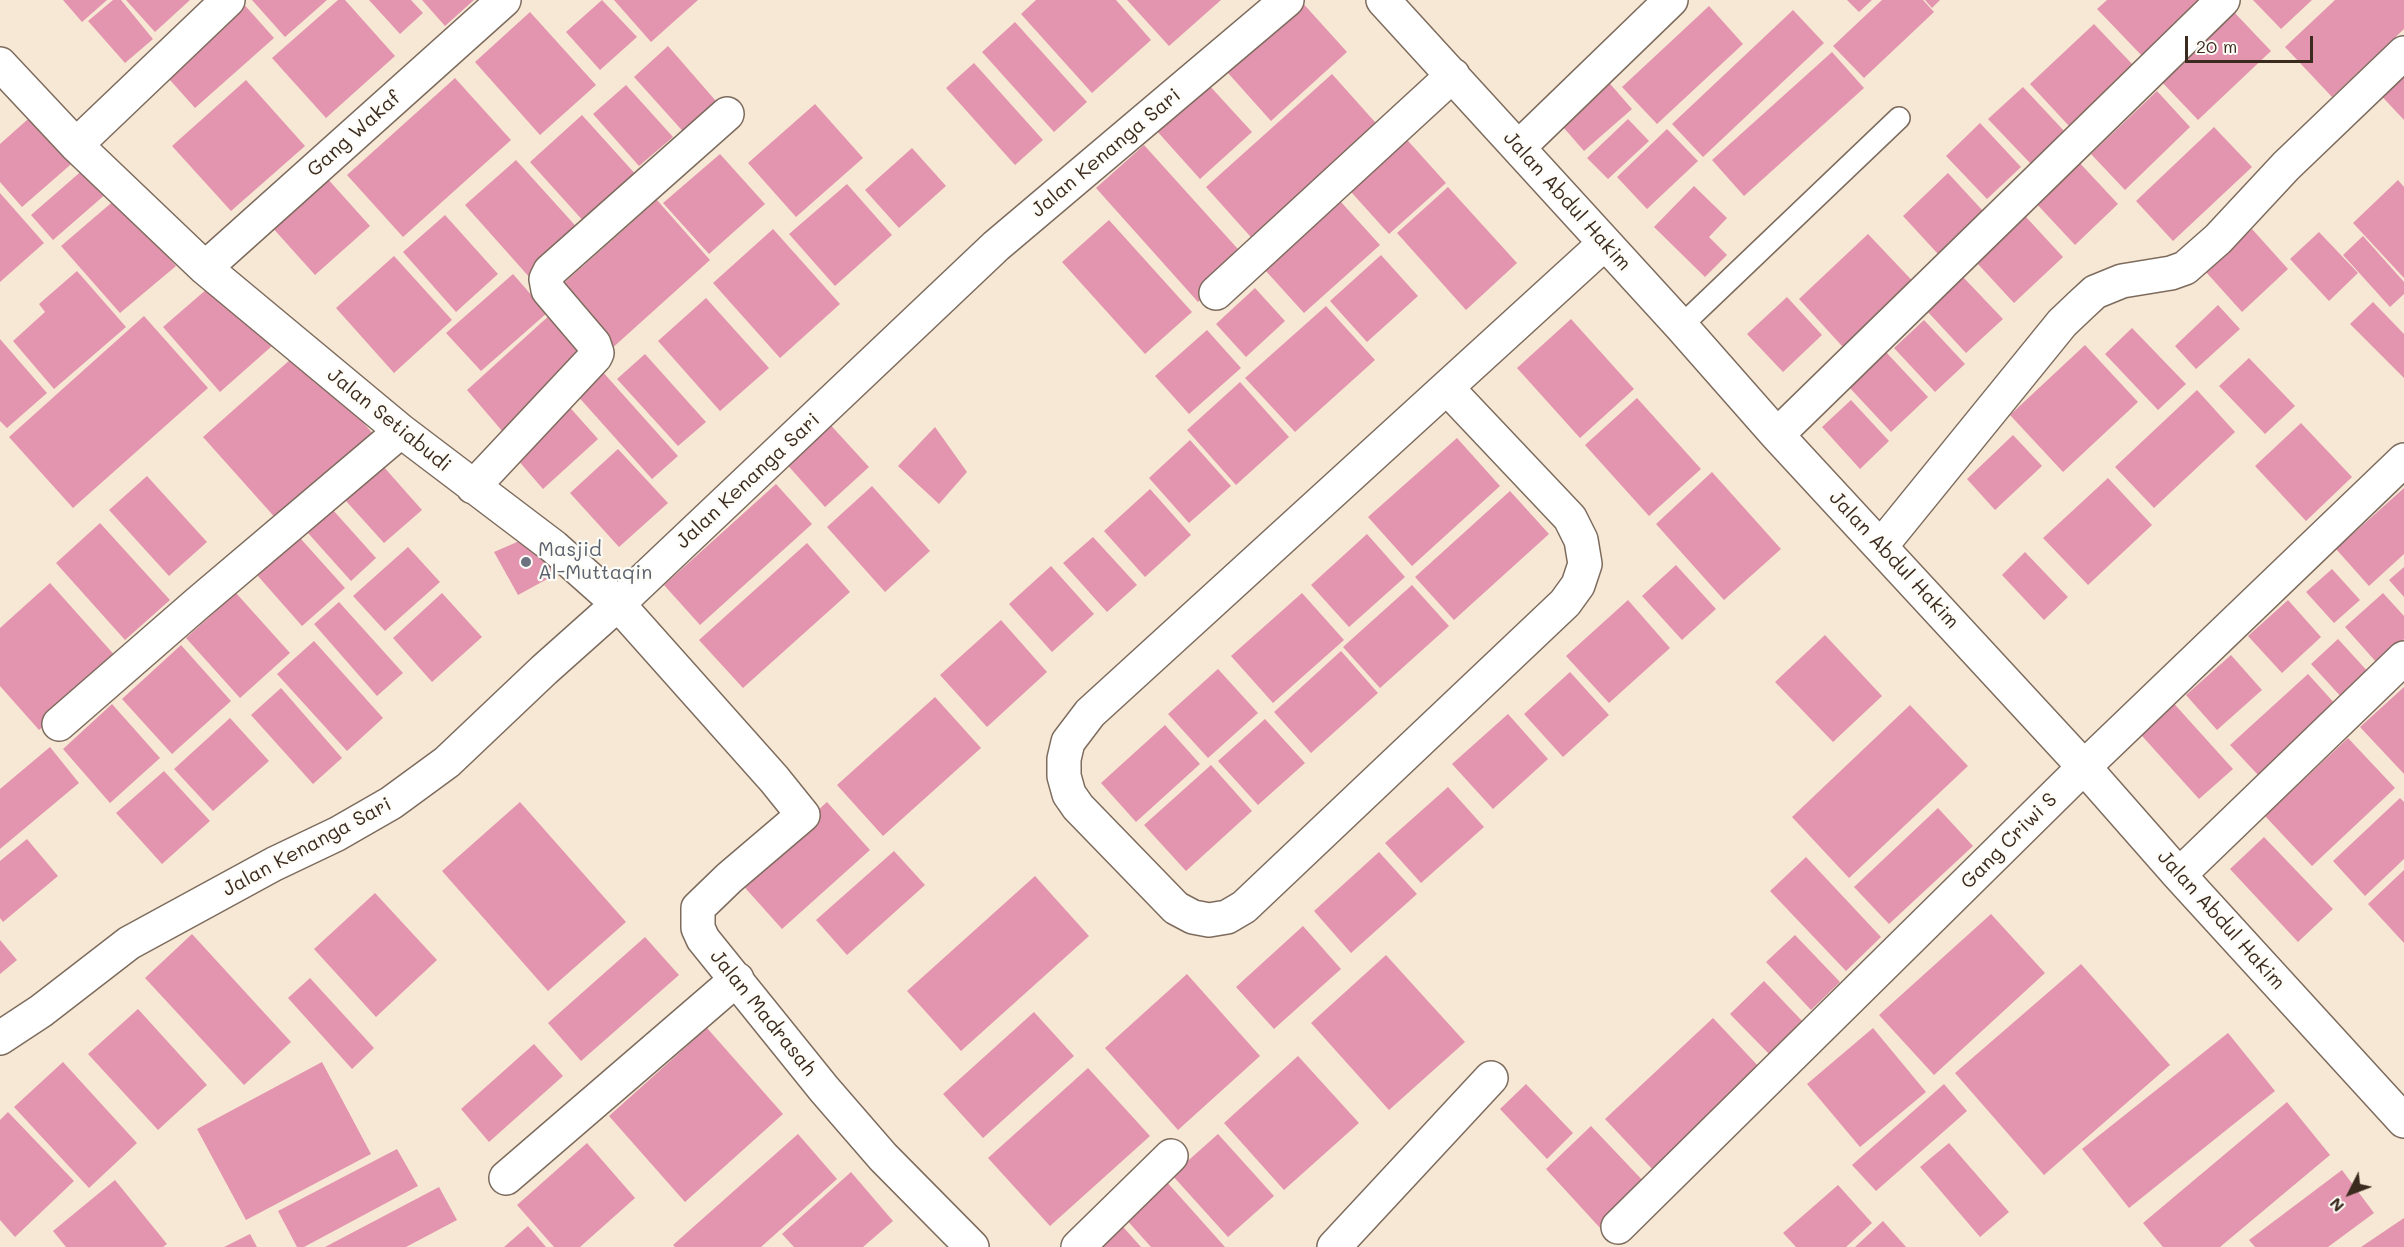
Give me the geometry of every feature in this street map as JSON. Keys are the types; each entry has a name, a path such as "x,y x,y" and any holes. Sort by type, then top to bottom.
{"street":[{"path":"76,145 228,0"},
{"name":"Gang Wakaf","path":"204,268 504,0"},
{"name":"Jalan Kenanga Sari","path":"0,1038 41,1011 129,944 274,864 337,834 391,803 447,762 618,604 996,246 1287,0"},
{"name":"Jalan Abdul Hakim","path":"1383,0 1519,147 1777,435 2084,767 2179,875 2398,1101"},
{"path":"1519,147 1671,0"},
{"path":"1777,435 2223,0"},
{"path":"1881,546 2062,323 2095,292 2110,285 2186,268 2218,239 2286,166 2404,53"},
{"path":"1216,292 1453,75"},
{"name":"Jalan Setiabudi","path":"6,80 204,268 401,431 554,547 618,604 774,779"},
{"path":"473,487 596,357 594,344 548,290 546,279 550,271 727,114"},
{"path":"1448,388 1570,518 1581,540 1585,564 1578,585 1565,603 1244,907 1227,917 1209,920 1193,917 1176,908 1069,795 1064,776 1064,759 1068,742 1090,713 1605,243"},
{"path":"59,724 401,431"},
{"name":"Gang Criwi S","path":"1618,1227 2084,767 2404,460"},
{"path":"2179,875 2404,658"},
{"name":"Jalan Madrasah","path":"774,779 803,815 729,878 698,908 698,928 703,939 882,1157 972,1247"},
{"path":"506,1178 737,979"},
{"path":"1334,1247 1491,1078"},
{"path":"1078,1247 1171,1156"}],"lane":[{"path":"1681,326 1899,118"}],"building":[{"path":"63,0 107,0 82,22"},
{"path":"113,0 121,0 153,39 125,63 88,21"},
{"path":"126,0 190,0 155,32"},
{"path":"252,0 327,0 285,37"},
{"path":"338,0 345,0 395,56 326,118 272,58"},
{"path":"369,0 411,0 423,13 400,34"},
{"path":"422,0 474,0 445,26"},
{"path":"602,0 637,37 600,70 566,32"},
{"path":"614,0 698,0 651,42"},
{"path":"1036,0 1116,0 1151,40 1092,93 1021,14"},
{"path":"1127,0 1221,0 1169,46"},
{"path":"1300,0 1347,52 1271,121 1220,64"},
{"path":"1847,0 1872,0 1859,12"},
{"path":"1882,0 1923,0 1934,12 1864,78 1833,46"},
{"path":"1925,0 1940,0 1932,8"},
{"path":"2107,0 2206,0 2144,58 2097,9"},
{"path":"2253,0 2312,0 2281,29"},
{"path":"2335,0 2404,0 2404,29 2332,97 2285,47"},
{"path":"241,1 274,38 195,108 162,71"},
{"path":"1709,6 1743,44 1657,124 1622,87"},
{"path":"1793,10 1824,43 1703,157 1672,124"},
{"path":"2233,11 2271,51 2198,120 2160,80"},
{"path":"530,12 596,85 540,135 475,62"},
{"path":"1015,22 1087,102 1054,132 982,52"},
{"path":"2094,24 2133,65 2069,126 2030,84"},
{"path":"668,46 722,108 688,137 634,77"},
{"path":"1832,52 1864,88 1744,196 1712,160"},
{"path":"2404,62 2404,120 2375,89"},
{"path":"974,63 1043,140 1015,165 946,88"},
{"path":"1332,74 1383,131 1257,244 1206,187"},
{"path":"455,78 511,140 403,237 347,175"},
{"path":"1605,78 1632,109 1584,151 1557,120"},
{"path":"246,80 305,146 231,211 172,146"},
{"path":"1208,84 1252,132 1200,179 1156,130"},
{"path":"626,85 673,137 639,166 593,114"},
{"path":"2023,87 2065,132 2031,164 1988,119"},
{"path":"2157,91 2190,127 2125,190 2091,154"},
{"path":"815,104 863,158 796,217 748,163"},
{"path":"36,112 77,159 22,207 0,182 0,144"},
{"path":"582,115 638,177 586,224 530,162"},
{"path":"1628,119 1649,141 1608,179 1587,158"},
{"path":"1980,123 2021,167 1987,199 1946,156"},
{"path":"2214,127 2252,167 2173,241 2136,201"},
{"path":"1667,129 1698,161 1647,209 1617,177"},
{"path":"1400,132 1446,183 1389,234 1343,183"},
{"path":"1144,145 1246,258 1198,302 1096,188"},
{"path":"912,148 946,186 899,228 865,190"},
{"path":"720,154 765,204 709,254 663,203"},
{"path":"516,160 582,233 531,279 465,205"},
{"path":"2077,160 2118,204 2075,245 2034,201"},
{"path":"85,168 107,193 53,240 31,215"},
{"path":"1948,173 1983,211 1938,254 1903,216"},
{"path":"326,177 370,226 315,275 271,226"},
{"path":"2398,180 2404,187 2404,278 2353,223"},
{"path":"847,184 892,235 835,286 789,234"},
{"path":"1694,186 1727,218 1709,237 1727,255 1705,277 1654,227"},
{"path":"1448,187 1517,263 1466,310 1397,233"},
{"path":"0,193 44,243 0,282"},
{"path":"117,198 176,266 120,313 61,246"},
{"path":"657,200 710,260 609,351 555,291"},
{"path":"1341,202 1380,245 1304,313 1265,270"},
{"path":"445,215 498,274 456,312 403,252"},
{"path":"2026,217 2063,257 2014,303 1977,263"},
{"path":"1109,220 1192,312 1145,354 1062,262"},
{"path":"773,229 840,304 780,358 713,283"},
{"path":"2252,229 2288,269 2242,312 2206,272"},
{"path":"2319,232 2358,273 2329,301 2290,259"},
{"path":"1868,234 1922,291 1852,357 1799,299"},
{"path":"2363,236 2404,282 2404,294 2390,307 2343,255"},
{"path":"1381,255 1418,296 1367,342 1330,301"},
{"path":"394,256 452,320 394,373 336,308"},
{"path":"77,271 126,327 54,389 13,341 45,312 39,304"},
{"path":"513,274 547,313 481,371 446,333"},
{"path":"1963,277 2003,319 1966,353 1927,311"},
{"path":"215,282 272,346 220,392 163,327"},
{"path":"1255,288 1285,321 1246,357 1216,324"},
{"path":"1787,297 1822,335 1783,372 1747,334"},
{"path":"706,298 769,368 720,411 658,341"},
{"path":"2373,302 2404,334 2404,378 2350,324"},
{"path":"2218,305 2240,329 2196,369 2175,346"},
{"path":"1326,306 1375,360 1295,432 1245,378"},
{"path":"552,313 589,355 503,432 467,390"},
{"path":"144,316 208,388 73,508 9,437"},
{"path":"1571,319 1634,389 1580,438 1517,368"},
{"path":"1924,320 1965,364 1935,392 1894,348"},
{"path":"2132,328 2186,384 2158,410 2105,354"},
{"path":"1207,330 1241,368 1189,414 1155,376"},
{"path":"0,339 47,393 7,428 0,421"},
{"path":"2085,345 2138,402 2063,472 2010,415"},
{"path":"300,351 375,436 279,522 203,437"},
{"path":"1885,351 1928,397 1891,432 1848,386"},
{"path":"645,354 706,422 678,446 617,379"},
{"path":"2249,358 2295,406 2265,434 2219,386"},
{"path":"601,370 678,456 652,479 575,393"},
{"path":"1240,382 1289,437 1236,485 1187,430"},
{"path":"2197,390 2235,432 2154,508 2115,467"},
{"path":"1637,398 1701,469 1649,516 1585,445"},
{"path":"1851,400 1889,441 1860,469 1822,427"},
{"path":"565,402 598,439 543,489 510,451"},
{"path":"826,420 869,467 825,507 783,460"},
{"path":"2301,423 2352,477 2306,521 2255,466"},
{"path":"935,427 967,472 939,504 898,466"},
{"path":"2013,435 2042,466 1995,510 1967,479"},
{"path":"1457,438 1500,486 1412,566 1368,517"},
{"path":"1190,440 1231,486 1189,523 1149,478"},
{"path":"618,449 668,503 619,547 570,493"},
{"path":"375,457 422,510 384,543 337,491"},
{"path":"1712,472 1781,549 1724,600 1656,524"},
{"path":"147,476 207,542 169,576 109,510"},
{"path":"2108,478 2152,525 2088,585 2043,538"},
{"path":"776,484 812,524 700,625 664,585"},
{"path":"872,486 930,551 885,592 827,527"},
{"path":"2404,488 2404,554 2369,586 2336,549"},
{"path":"1150,489 1191,535 1145,577 1104,531"},
{"path":"1510,491 1549,534 1454,620 1415,577"},
{"path":"333,510 376,558 351,581 308,533"},
{"path":"100,523 170,600 125,640 56,563"},
{"path":"292,529 345,588 302,626 250,567"},
{"path":"1367,534 1405,577 1349,627 1311,585"},
{"name":"Masjid Al-Muttaqin","path":"531,536 562,571 518,595 494,552"},
{"path":"1093,537 1137,585 1107,612 1063,563"},
{"path":"807,543 850,592 743,688 699,640"},
{"path":"408,547 440,582 385,631 353,596"},
{"path":"2025,552 2068,597 2044,620 2002,575"},
{"path":"1676,565 1716,609 1682,640 1642,596"},
{"path":"1051,566 1094,614 1052,652 1009,604"},
{"path":"2404,567 2404,597 2389,580"},
{"path":"2332,569 2360,600 2334,623 2306,592"},
{"path":"50,583 118,659 39,730 0,686 0,628"},
{"path":"1412,585 1449,626 1380,688 1343,647"},
{"path":"236,593 290,653 240,698 186,638"},
{"path":"442,593 482,637 432,682 393,638"},
{"path":"1302,593 1344,640 1273,703 1231,656"},
{"path":"2383,593 2404,616 2404,639 2377,663 2345,627"},
{"path":"1628,600 1670,648 1609,703 1566,656"},
{"path":"2288,600 2321,637 2282,673 2248,636"},
{"path":"339,602 403,673 377,696 314,624"},
{"path":"1001,620 1047,672 987,727 940,675"},
{"path":"1825,635 1882,696 1833,742 1775,682"},
{"path":"2338,639 2371,675 2344,700 2311,664"},
{"path":"314,641 383,718 347,751 277,674"},
{"path":"181,645 231,701 172,754 122,699"},
{"path":"1341,651 1378,693 1311,753 1274,712"},
{"path":"2231,655 2262,690 2217,730 2186,695"},
{"path":"1218,669 1258,713 1208,758 1168,714"},
{"path":"1570,672 1609,715 1563,757 1524,714"},
{"path":"2308,674 2337,706 2259,776 2230,745"},
{"path":"2404,687 2404,774 2360,727"},
{"path":"281,688 342,758 313,784 251,715"},
{"path":"935,697 981,748 883,836 837,785"},
{"path":"2168,697 2233,769 2199,799 2134,727"},
{"path":"112,704 160,758 110,803 63,749"},
{"path":"1910,705 1968,766 1849,878 1792,817"},
{"path":"1508,714 1548,759 1493,809 1452,764"},
{"path":"230,718 269,761 213,811 174,769"},
{"path":"1265,719 1305,763 1258,805 1218,761"},
{"path":"1165,725 1200,764 1136,822 1101,783"},
{"path":"2348,738 2395,788 2312,866 2265,816"},
{"path":"50,747 79,783 0,849 0,789"},
{"path":"1211,765 1252,811 1186,871 1144,825"},
{"path":"164,771 210,821 162,864 116,813"},
{"path":"1448,787 1484,827 1421,883 1385,843"},
{"path":"2400,798 2404,802 2404,859 2365,896 2333,861"},
{"path":"520,802 626,922 548,991 442,871"},
{"path":"827,802 870,850 782,929 739,881"},
{"path":"1938,808 1973,846 1889,924 1854,887"},
{"path":"2264,837 2333,909 2298,942 2230,869"},
{"path":"27,839 58,876 3,922 0,918 0,861"},
{"path":"894,851 925,885 847,955 816,920"},
{"path":"1379,852 1417,894 1351,953 1314,911"},
{"path":"1806,857 1881,937 1846,971 1770,891"},
{"path":"2404,870 2404,943 2368,904"},
{"path":"1035,876 1089,936 961,1051 907,991"},
{"path":"375,893 437,960 376,1017 314,949"},
{"path":"1991,914 2045,973 1934,1075 1879,1015"},
{"path":"1303,926 1341,969 1274,1029 1236,987"},
{"path":"192,934 291,1042 244,1085 145,978"},
{"path":"1795,935 1840,982 1811,1010 1766,962"},
{"path":"645,937 679,975 581,1061 548,1023"},
{"path":"0,940 17,960 0,974"},
{"path":"1386,955 1465,1042 1389,1110 1311,1023"},
{"path":"2081,964 2170,1065 2044,1175 1955,1073"},
{"path":"1187,974 1260,1056 1178,1130 1105,1048"},
{"path":"310,978 374,1048 352,1069 288,998"},
{"path":"1764,981 1804,1023 1770,1055 1730,1014"},
{"path":"138,1009 207,1085 158,1130 88,1054"},
{"path":"1034,1012 1074,1056 983,1138 943,1094"},
{"path":"1713,1018 1761,1069 1653,1170 1605,1119"},
{"path":"707,1028 783,1114 685,1202 609,1116"},
{"path":"1873,1028 1926,1092 1860,1147 1807,1084"},
{"path":"2228,1033 2275,1091 2129,1208 2082,1149"},
{"path":"534,1044 563,1076 489,1142 461,1109"},
{"path":"1298,1056 1359,1123 1284,1190 1224,1123"},
{"path":"63,1062 137,1143 89,1188 14,1107"},
{"path":"322,1062 371,1154 246,1220 197,1129"},
{"path":"1088,1068 1150,1136 1050,1226 988,1158"},
{"path":"1526,1084 1573,1133 1547,1159 1500,1109"},
{"path":"1944,1084 1967,1111 1876,1191 1852,1165"},
{"path":"2287,1102 2330,1155 2220,1247 2163,1247 2143,1223"},
{"path":"8,1112 74,1181 15,1237 0,1220 0,1120"},
{"path":"1591,1126 1647,1185 1601,1229 1546,1169"},
{"path":"798,1134 837,1179 761,1247 675,1247 673,1245"},
{"path":"1218,1134 1274,1196 1228,1237 1172,1175"},
{"path":"587,1143 635,1198 580,1247 554,1247 517,1205"},
{"path":"1949,1143 2009,1212 1980,1237 1920,1167"},
{"path":"397,1149 418,1186 304,1247 297,1247 278,1211"},
{"path":"2342,1170 2374,1213 2328,1247 2255,1247 2249,1240"},
{"path":"851,1172 893,1221 863,1247 794,1247 782,1234"},
{"path":"115,1180 167,1244 163,1247 66,1247 53,1231"},
{"path":"1165,1180 1225,1247 1151,1247 1124,1217"},
{"path":"1838,1185 1872,1223 1846,1247 1796,1247 1783,1233"},
{"path":"439,1187 457,1220 406,1247 325,1247"},
{"path":"2404,1218 2404,1247 2361,1247"},
{"path":"1117,1220 1141,1247 1087,1247"},
{"path":"1883,1221 1906,1247 1855,1247"},
{"path":"528,1226 546,1247 504,1247"},
{"path":"250,1234 257,1247 224,1247"}],"place":[{"name":"Masjid Al-Muttaqin","path":"526,562"}]}
